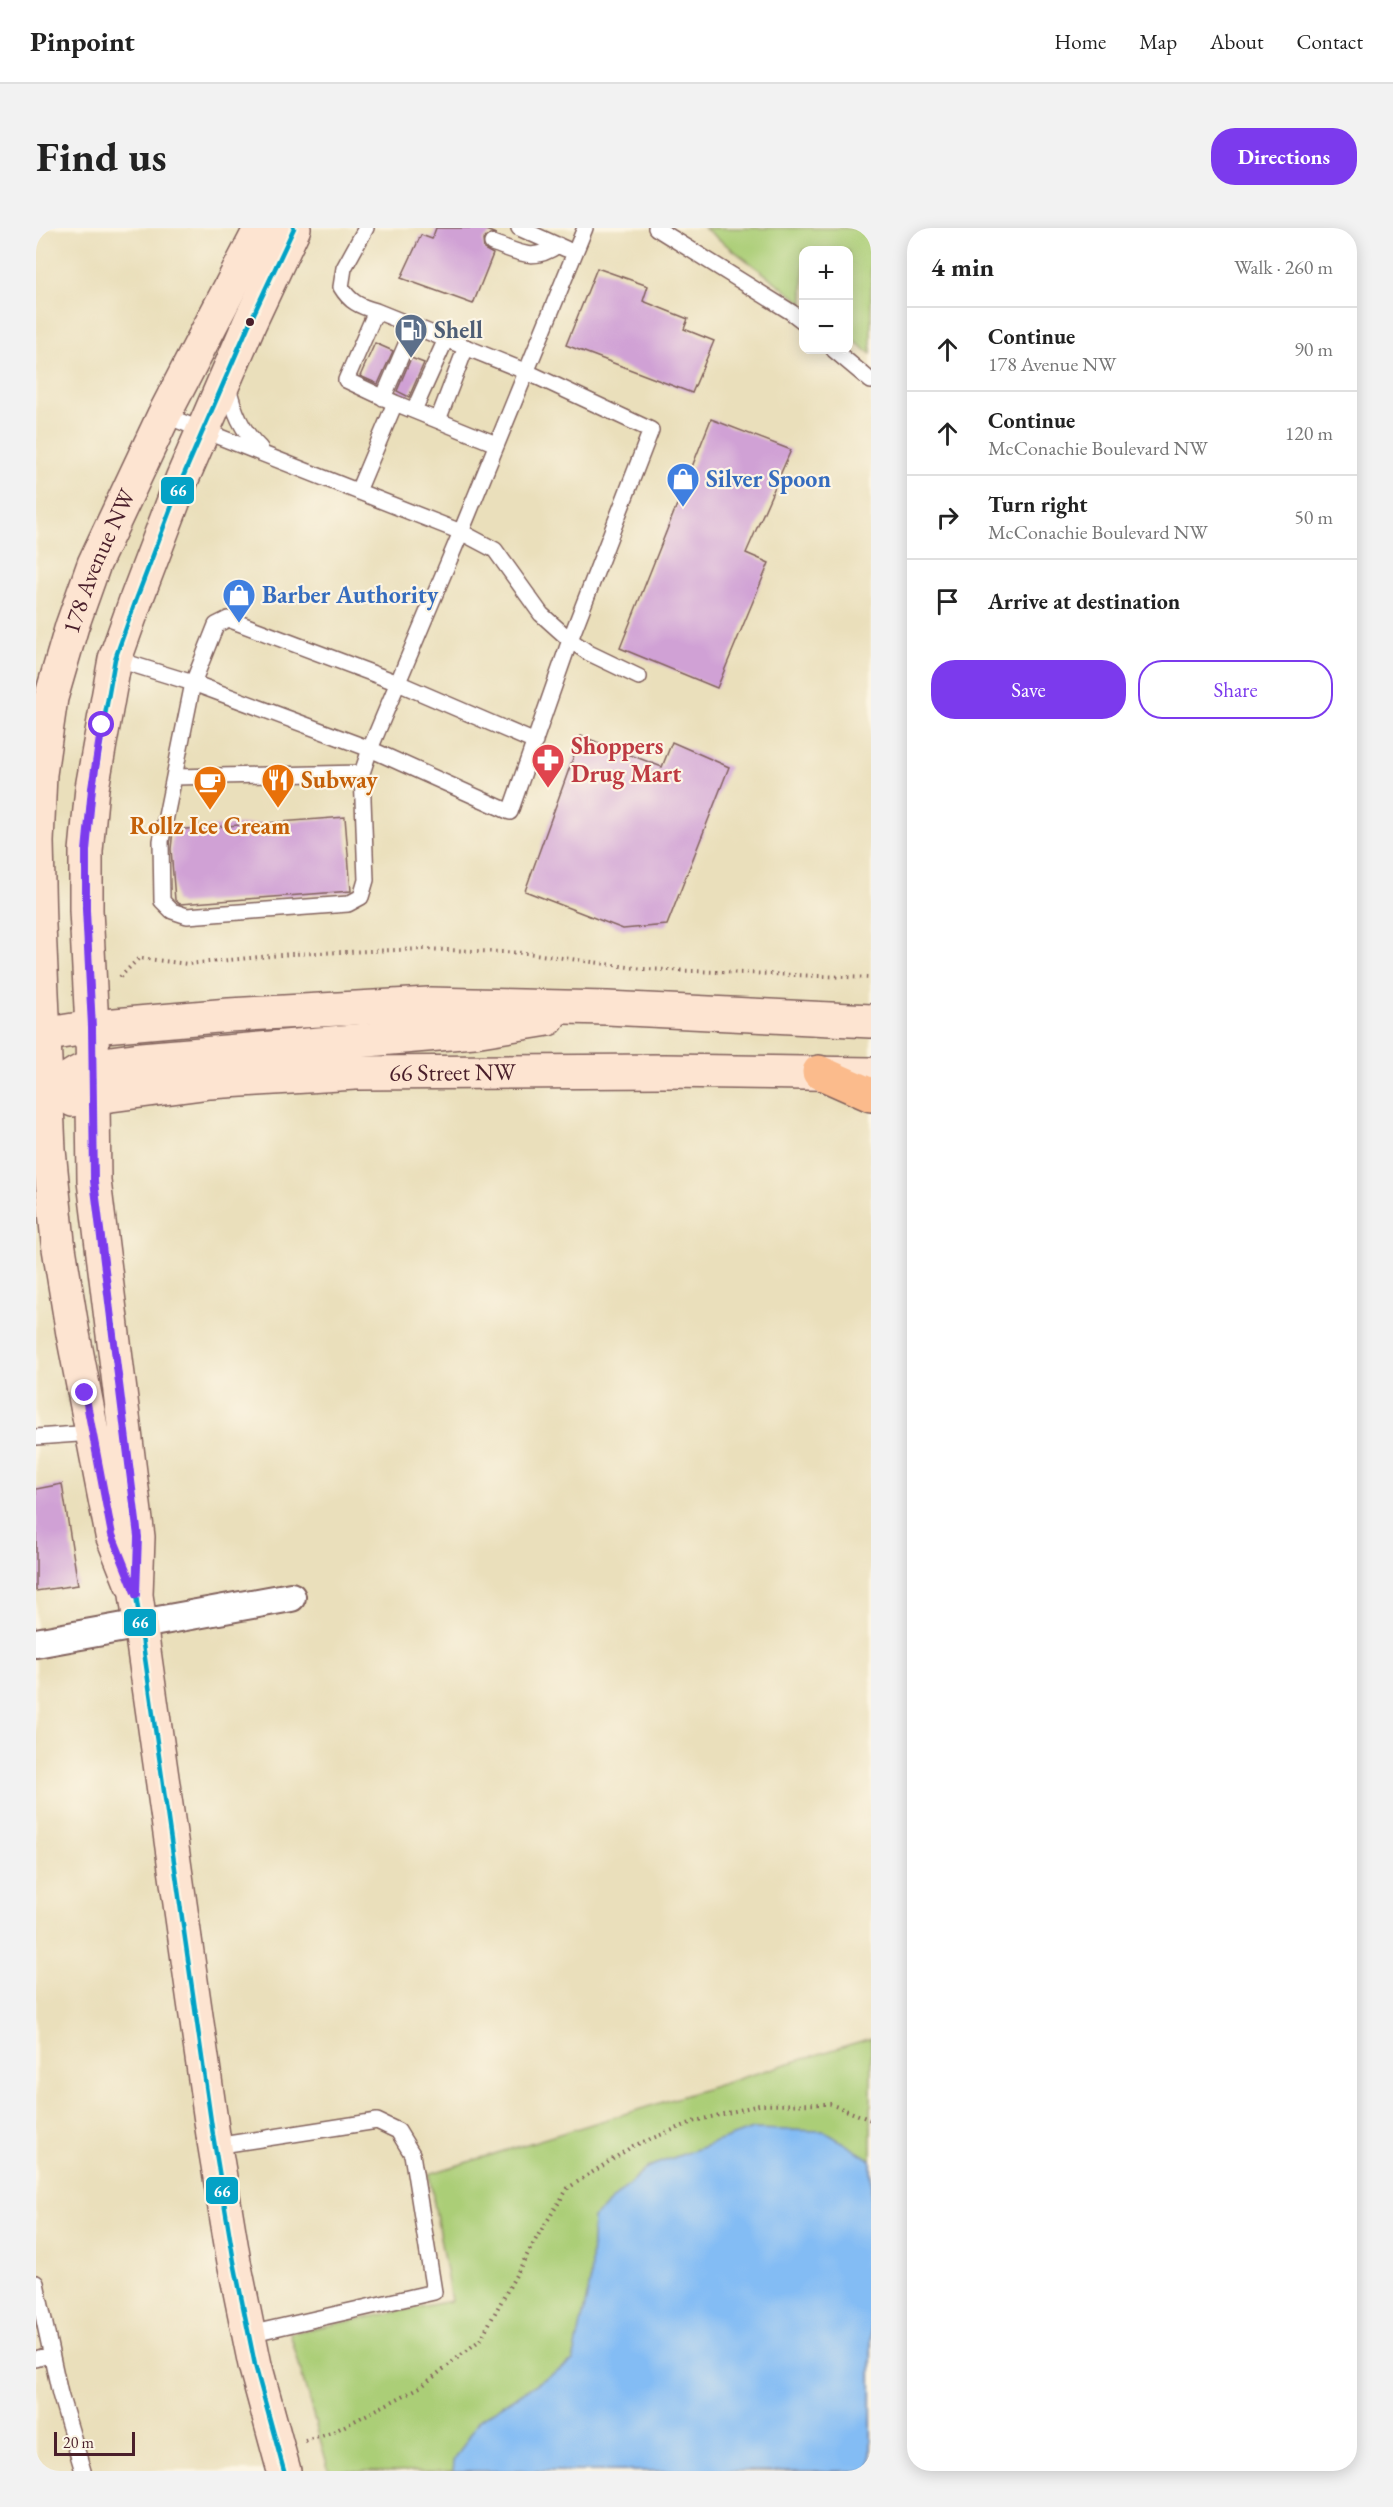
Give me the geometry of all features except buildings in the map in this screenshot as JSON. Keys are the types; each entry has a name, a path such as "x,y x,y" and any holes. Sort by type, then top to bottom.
{"highway":[{"path":"819,1072 871,1095"}],"street":[{"name":"178 Avenue NW","path":"138,1611 112,1535 92,1433 58,1242 49,1150 42,1106 37,842 40,774 51,698 72,626 94,564 164,415 261,228"},
{"name":"178 Avenue NW","path":"138,1611 138,1537 94,1181 92,1027 86,910 86,851 93,777 115,659 182,479 294,228"},
{"path":"40,1048 92,1027 230,1015 429,1004 607,1008 871,1021"},
{"path":"93,1081 141,1059 474,1031 607,1008"},
{"name":"66 Street NW","path":"42,1106 93,1081 210,1083 355,1073 819,1072 871,1074"},
{"path":"36,1643 138,1611 291,1597"},
{"path":"138,1611 215,2146 249,2334 281,2460"}],"lane":[{"path":"115,659 193,683 370,749 510,812 570,640 651,430 527,372 348,300 341,287 344,268 366,228"},
{"path":"519,228 575,253"},
{"path":"535,742 398,683 228,620 216,625 193,683 161,841 162,901 172,911 187,916 348,904 361,897 366,880 362,773 370,749 398,683 461,532 585,228"},
{"path":"656,228 799,318"},
{"path":"492,243 532,256 543,255 558,245"},
{"path":"376,311 346,380 389,401 495,444"},
{"path":"358,491 414,326"},
{"path":"414,410 446,339"},
{"path":"438,420 466,347"},
{"path":"839,354 871,381"},
{"path":"226,376 239,421 247,435 267,454"},
{"path":"164,415 461,532 495,550 541,614 570,640 589,653 639,677"},
{"path":"175,777 362,773"},
{"path":"36,1437 92,1433"},
{"path":"215,2146 377,2121 398,2131 411,2154 434,2292 249,2334"},
{"path":"36,2283 44,2356 60,2394 83,2471"}],"path":[{"path":"122,976 139,958 188,964 291,954 423,949 527,953 643,969 871,978"},
{"path":"281,2460 422,2386 480,2340 537,2237 568,2188 633,2146 695,2121 759,2105 830,2104 871,2120"}],"green space":[{"path":"704,228 871,228 871,354 853,340 853,246 799,246 799,300"},
{"path":"871,2038 871,2471 329,2471 290,2333 451,2301 429,2174"}],"water":[{"path":"752,2129 824,2131 871,2160 871,2471 453,2471 454,2461 479,2420 573,2361 590,2283 593,2218 648,2167"}],"transit line":[{"name":"66","path":"284,2471 255,2365 234,2262 213,2135 136,1595 138,1537 94,1181 86,851 92,788 115,659 182,479 250,322 294,228"}],"place":[{"name":"Shell","path":"411,359"},
{"name":"Silver Spoon","path":"683,508"},
{"name":"Barber Authority","path":"239,624"},
{"name":"Shoppers Drug Mart","path":"548,789"},
{"name":"Subway","path":"278,809"},
{"name":"Rollz Ice Cream","path":"210,811"}],"route":[{"path":"85,1393 112,1535 136,1595 138,1537 94,1181 86,851 92,788 102,725"}]}
